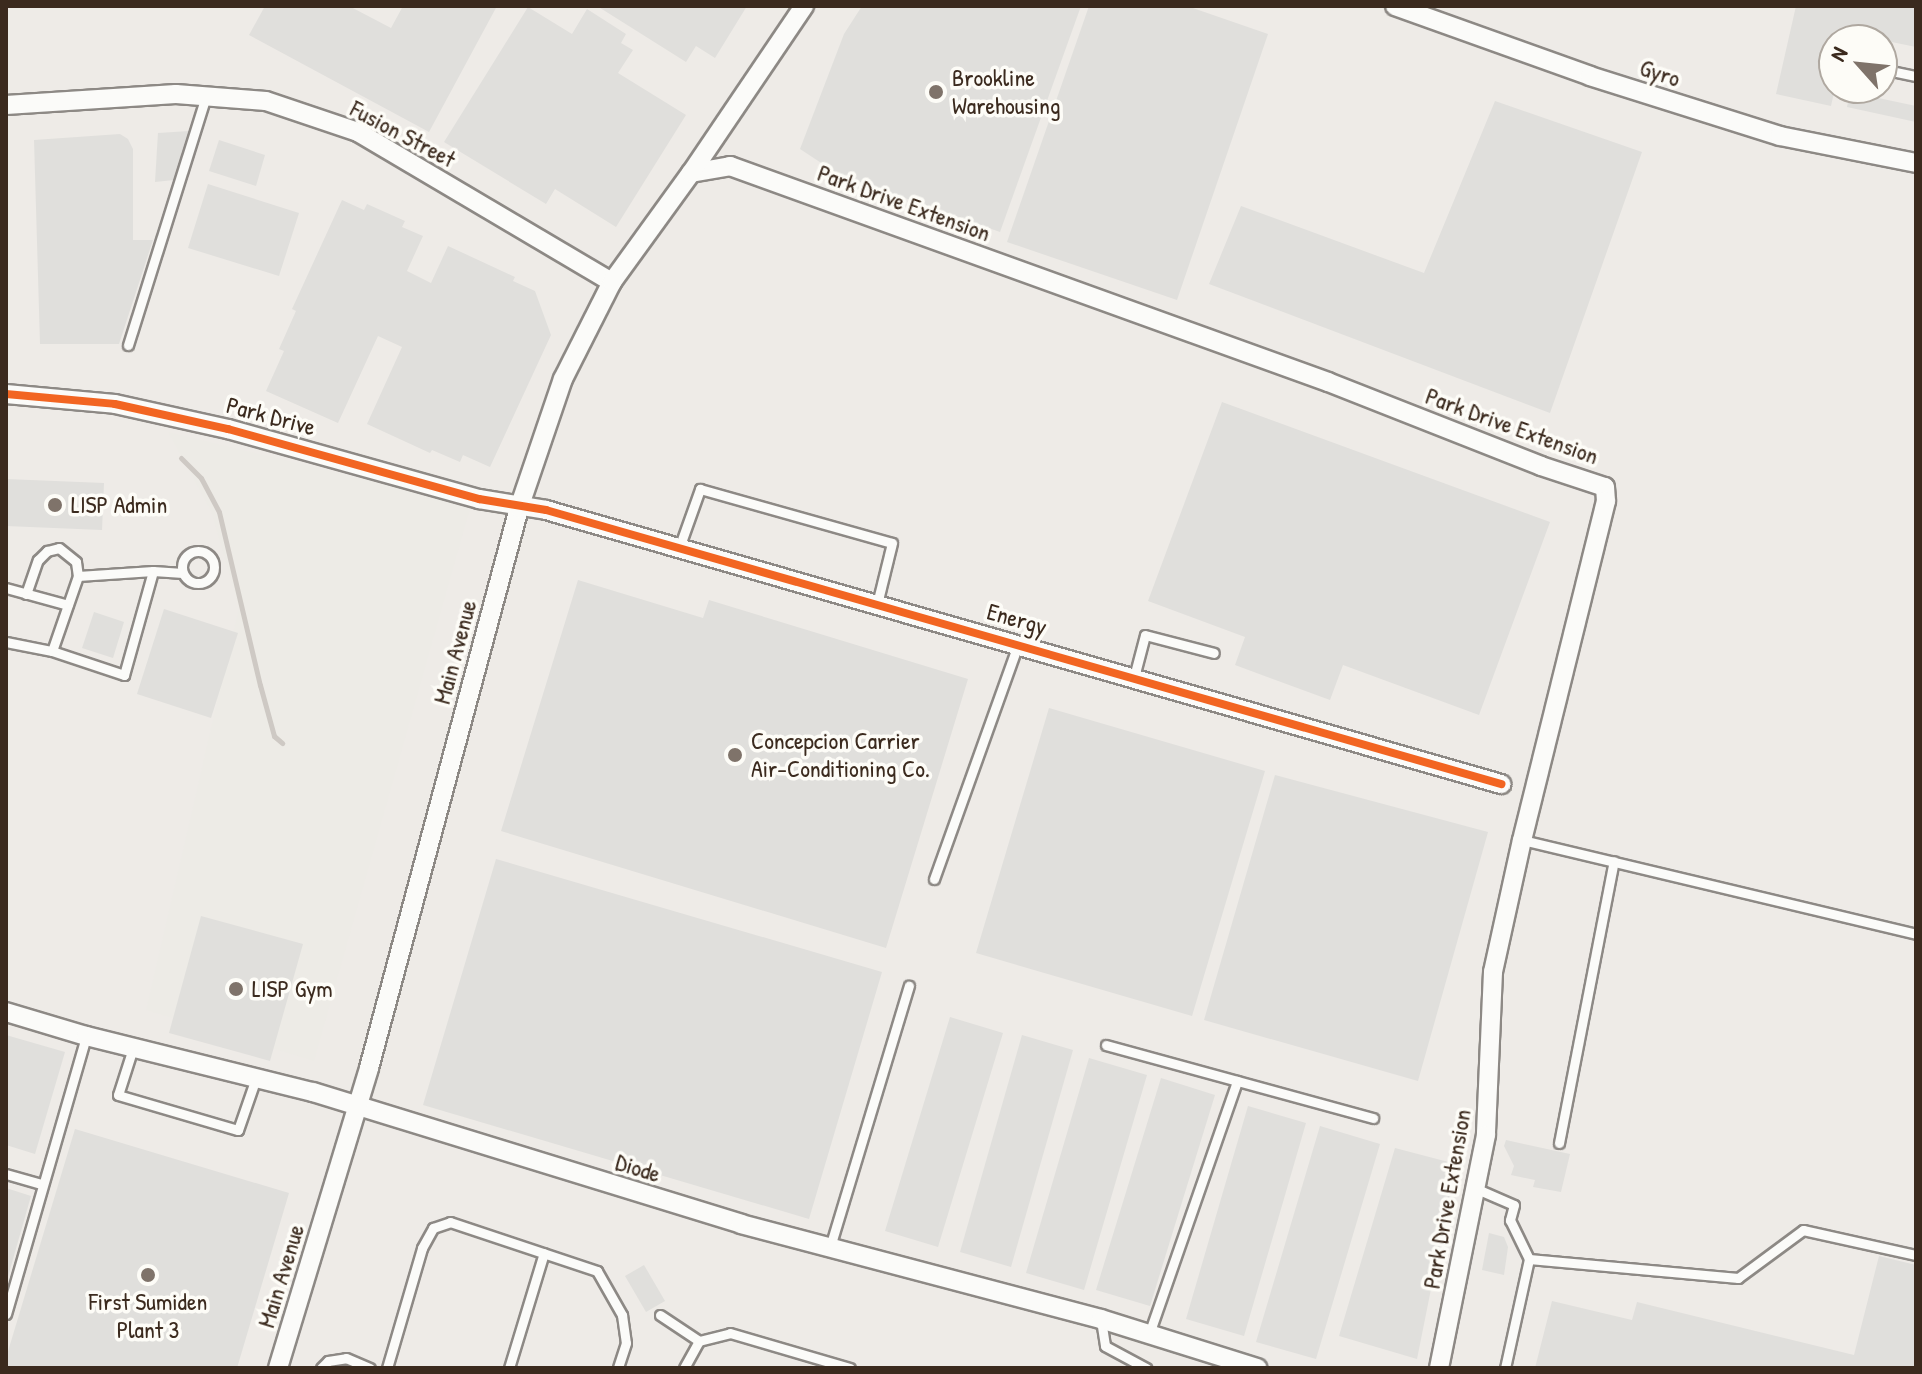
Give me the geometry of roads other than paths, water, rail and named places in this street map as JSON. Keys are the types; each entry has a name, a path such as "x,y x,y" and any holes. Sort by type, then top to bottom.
{"street":[{"name":"Main Avenue","path":"278,1368 358,1107 519,508 563,379 612,282 691,173 804,6"},
{"name":"Gyro","path":"1395,6 1590,76 1780,136 1916,163"},
{"name":"Fusion Street","path":"6,105 176,94 266,101 358,132 612,282"},
{"name":"Park Drive Extension","path":"691,173 730,166 1328,382 1541,466 1605,487 1606,501 1522,840 1493,972 1486,1135 1439,1368"},
{"name":"Park Drive","path":"6,394 115,404 214,425 519,508"},
{"name":"Energy","path":"519,508 546,510 1501,784"},
{"name":"Diode","path":"6,1012 358,1107 741,1224 1101,1319 1257,1368"}],"lane":[{"path":"128,345 206,96"},
{"path":"679,548 700,489 892,543 877,604"},
{"path":"26,594 38,560 47,551 59,548 68,552 76,562 78,576 52,651"},
{"path":"6,642 52,651 124,675 153,571"},
{"path":"78,576 153,571 183,573"},
{"path":"6,588 68,605"},
{"path":"1134,677 1145,635 1214,653"},
{"path":"934,879 1018,644"},
{"path":"1522,840 1916,934"},
{"path":"1559,1143 1614,861"},
{"path":"830,1247 909,986"},
{"path":"6,1314 86,1036"},
{"path":"1106,1045 1373,1118"},
{"path":"133,1048 118,1095 238,1130 256,1078"},
{"path":"1149,1334 1237,1081"},
{"path":"6,1174 42,1184"},
{"path":"1477,1189 1514,1205 1510,1220 1529,1259 1505,1368"},
{"path":"387,1368 422,1248 433,1228 450,1222 597,1271 609,1286 622,1315 626,1343 618,1368"},
{"path":"1529,1259 1738,1278 1803,1230 1916,1255"},
{"path":"509,1368 544,1253"},
{"path":"660,1315 699,1341"},
{"path":"1101,1319 1105,1346 1146,1368"},
{"path":"684,1368 699,1341 730,1333 850,1368"},
{"path":"321,1368 328,1361 346,1358 370,1368"}],"waterway":[{"path":"181,458 201,478 219,512 260,685 274,736 282,743"}],"place":[{"name":"Brookline Warehousing","path":"936,92"},
{"name":"LISP Admin","path":"55,505"},
{"name":"Concepcion Carrier Air-Conditioning Co.","path":"735,755"},
{"name":"LISP Gym","path":"236,989"},
{"name":"First Sumiden Plant 3","path":"148,1275"}]}
